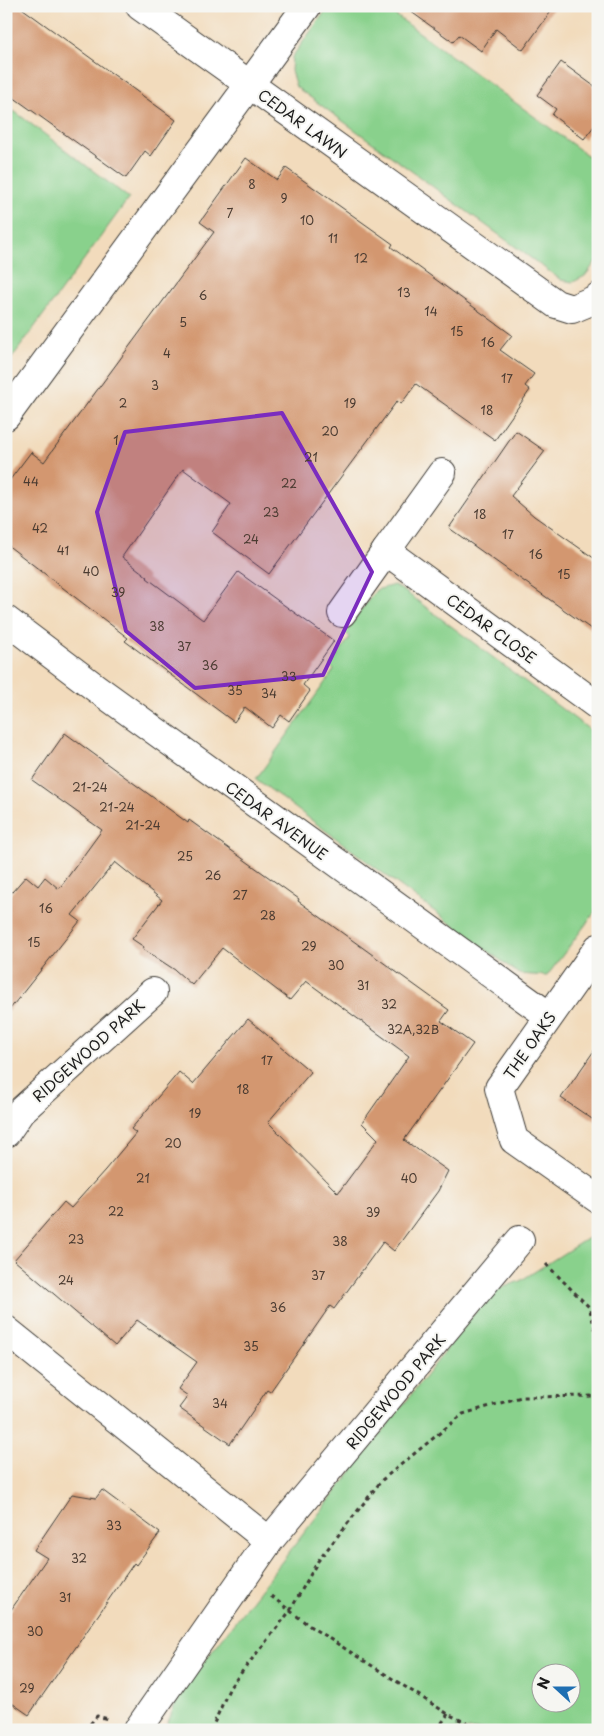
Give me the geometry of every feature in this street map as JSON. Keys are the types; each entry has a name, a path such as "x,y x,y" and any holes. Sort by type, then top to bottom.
{"street":[{"path":"140,6 249,85 306,6"},
{"name":"CEDAR LAWN","path":"6,416 249,85 556,304 572,308 598,297"},
{"path":"342,613 442,473"},
{"name":"CEDAR CLOSE","path":"386,551 598,706"},
{"name":"CEDAR AVENUE","path":"6,620 96,688 549,1016"},
{"name":"THE OAKS","path":"598,948 499,1088 514,1140 598,1200"},
{"name":"RIDGEWOOD PARK","path":"6,1133 21,1111 153,992"},
{"name":"RIDGEWOOD PARK","path":"139,1728 269,1541 520,1240"},
{"path":"6,1330 269,1541"}],"path":[{"path":"520,1240 590,1307 598,1338"},
{"path":"211,1730 230,1687 290,1610 318,1561 382,1480 463,1414 521,1397 598,1396"},
{"path":"245,1576 311,1626 448,1714 481,1730"},
{"path":"437,1730 448,1714"}],"highlighted area":[{"path":"282,413 372,572 323,675 195,688 126,631 97,512 125,432"}],"green space":[{"path":"329,6 358,6 369,14 374,6 383,6 598,163 598,259 585,276 573,282 561,280 296,87 291,71 292,57"},
{"path":"14,111 129,198 6,366 6,122"},
{"path":"394,585 598,736 598,908 547,976 519,974 256,779 334,670 330,666 350,637 345,632 376,590"},
{"path":"591,1236 598,1241 598,1730 165,1730 179,1694 491,1292 520,1281"}],"building":[{"path":"6,6 19,6 176,120 151,156 145,151 126,178 6,92"},
{"path":"403,6 555,6 523,50 496,29 481,51 459,35 453,42"},
{"path":"561,62 598,89 598,121 584,139 552,115 556,109 537,95"},
{"path":"246,158 277,180 286,168 393,244 391,247 512,335 500,350 534,374 525,386 530,390 495,440 416,384 401,404 397,401 269,574 212,532 231,504 183,469 122,557 203,620 238,572 334,641 303,685 310,691 289,721 281,715 272,728 245,707 234,722 125,641 128,638 6,544 6,485 31,452 44,462 214,232 200,222"},
{"path":"516,431 545,451 511,496 534,516 598,561 598,634 449,528"},
{"path":"65,733 188,823 189,820 299,899 298,901 449,1010 441,1021 473,1044 404,1140 448,1171 438,1191 394,1251 383,1242 334,1309 330,1306 270,1392 267,1390 230,1444 179,1408 188,1396 178,1389 197,1362 137,1320 115,1346 14,1260 64,1202 71,1208 105,1170 136,1133 131,1129 179,1072 193,1084 248,1019 311,1072 268,1122 338,1193 378,1139 362,1123 409,1056 306,981 290,1000 222,948 192,985 175,970 143,949 144,947 132,939 162,900 115,862 72,915 80,921 6,1014 6,899 26,876 38,886 45,877 59,889 102,830 32,780"},
{"path":"598,1045 598,1123 561,1098"},
{"path":"102,1490 160,1533 136,1565 134,1563 29,1715 6,1699 6,1617 47,1558 34,1550 72,1494 96,1498"}]}
